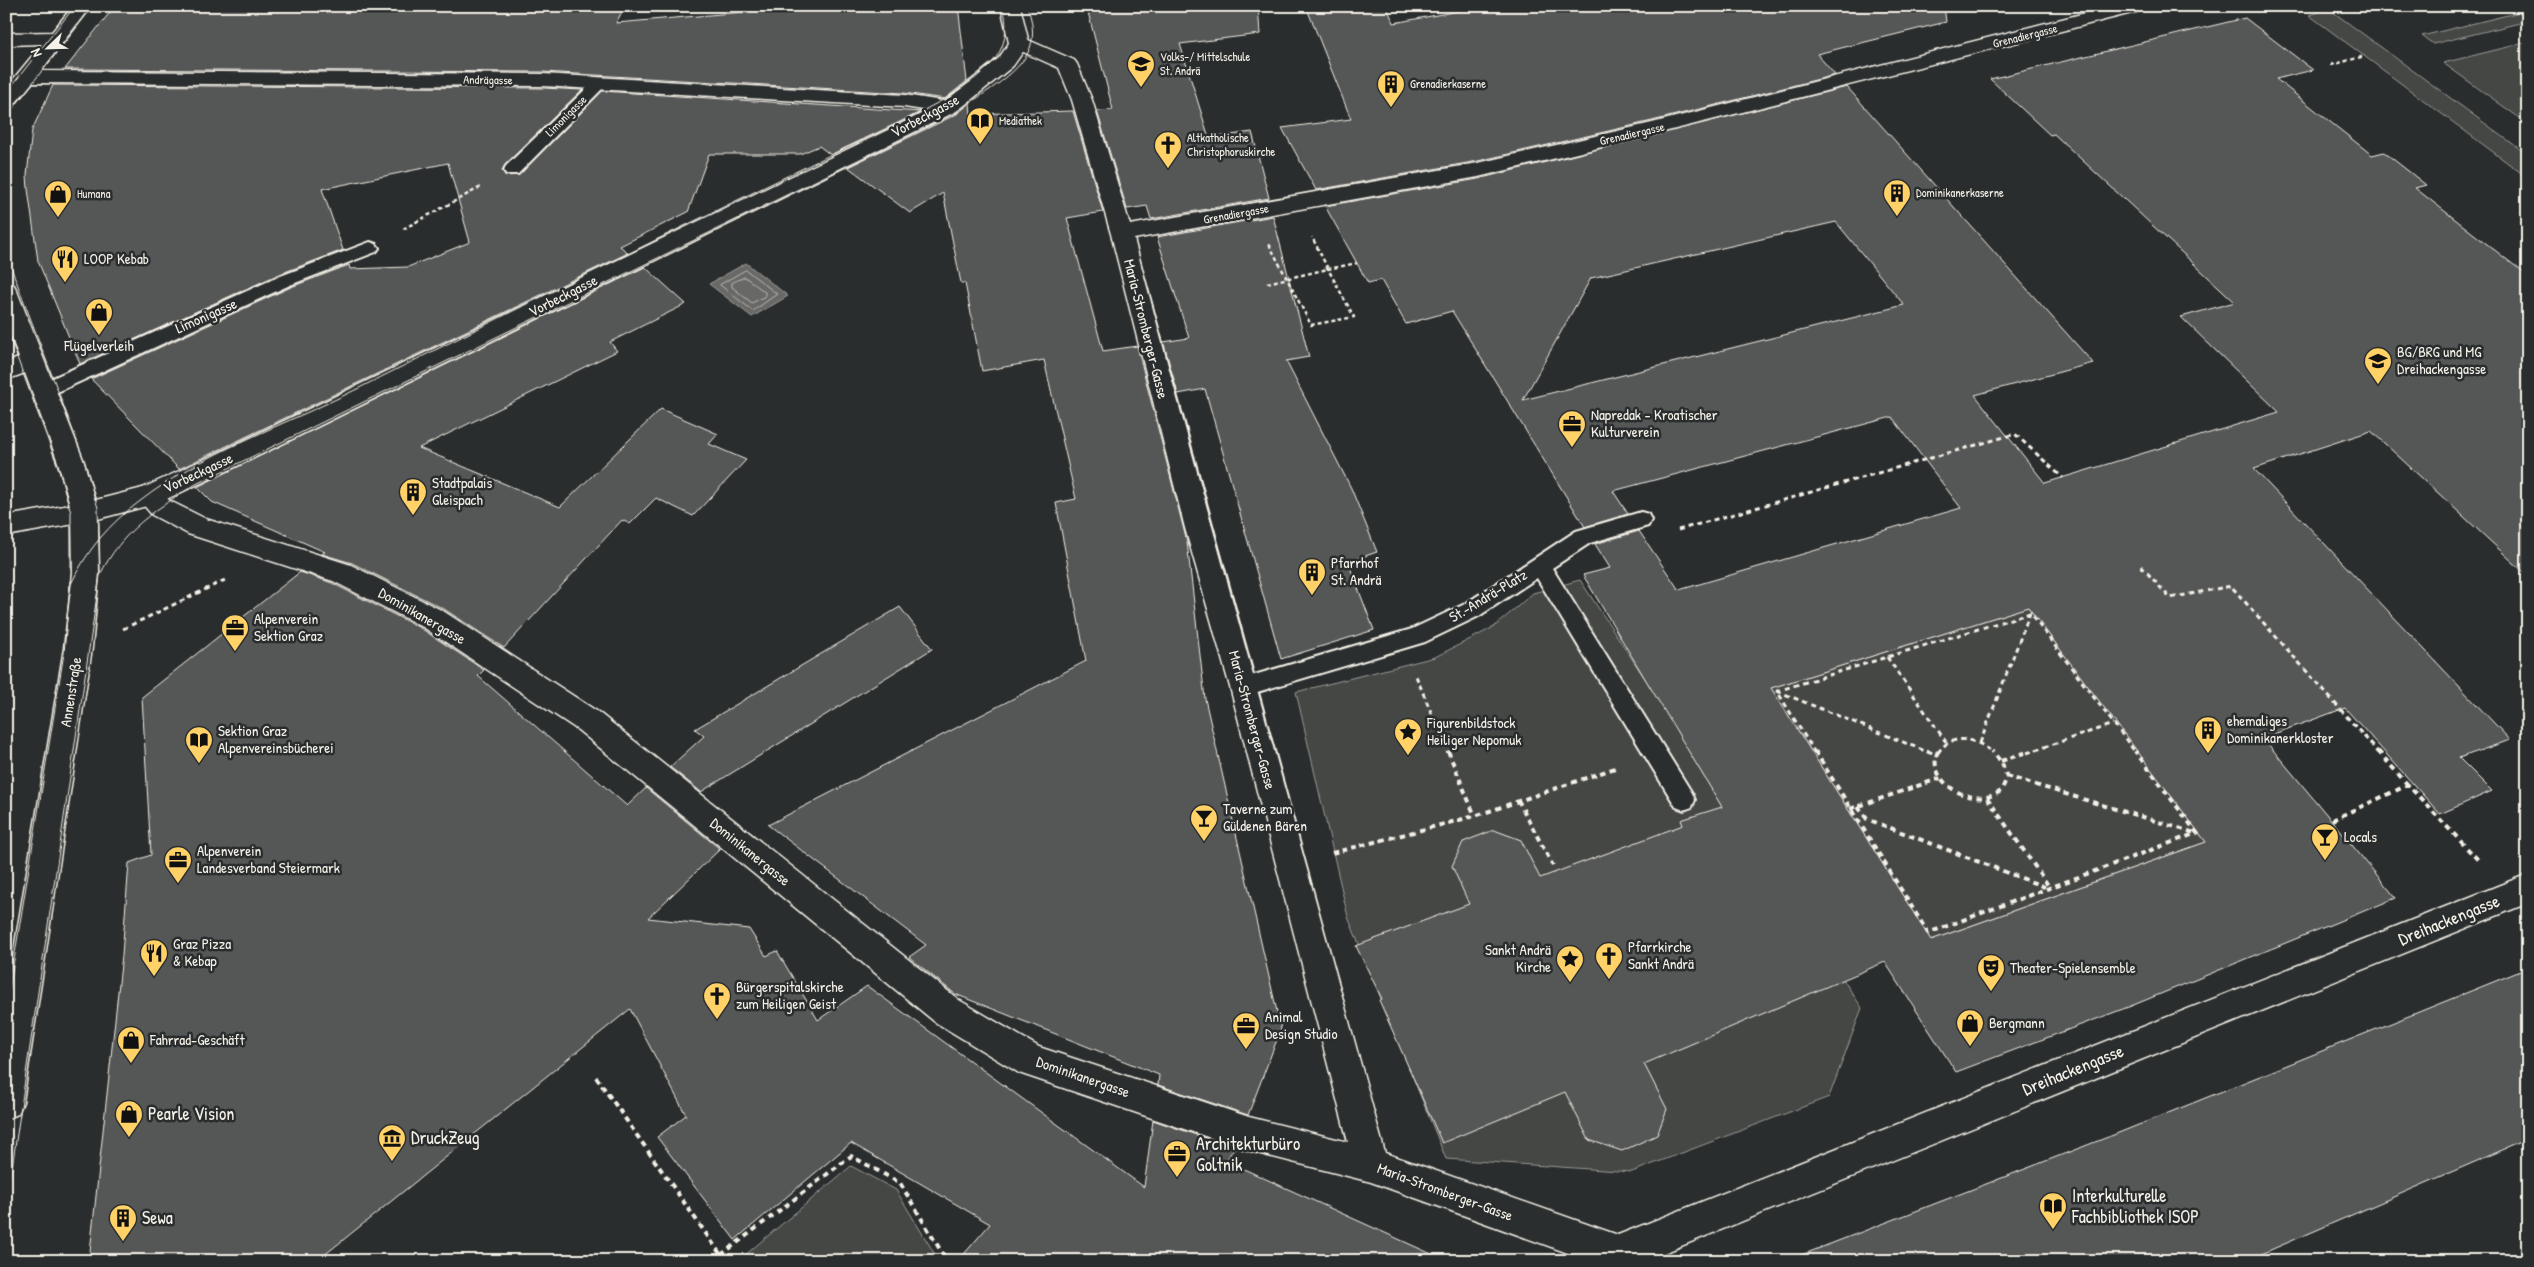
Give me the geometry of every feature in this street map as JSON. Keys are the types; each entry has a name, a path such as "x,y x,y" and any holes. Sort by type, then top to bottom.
{"street":[{"path":"1010,6 1019,43"},
{"name":"Grenadiergasse","path":"1122,234 1435,179 1652,129 2137,6"},
{"path":"6,102 79,12"},
{"path":"6,39 58,38"},
{"name":"Vorbeckgasse","path":"6,526 85,512 149,496 483,336 757,199 949,108 1006,62 1019,43"},
{"name":"Maria-Stromberger-Gasse","path":"1019,43 1067,64 1082,100 1122,234 1198,528 1244,687 1371,1166 1622,1257"},
{"name":"Andrägasse","path":"26,77 542,80 904,101 949,108"},
{"name":"Annenstraße","path":"6,291 71,462 85,512 86,573 78,648 6,1102"},
{"path":"6,371 33,362"},
{"name":"Dominikanergasse","path":"149,496 160,508 197,527 342,572 433,619 588,721 947,1011 1031,1060 1249,1134 1371,1166"},
{"name":"Dreihackengasse","path":"1622,1257 2528,888"}],"lane":[{"name":"Limonigasse","path":"512,170 599,84"},
{"name":"Limonigasse","path":"44,390 284,281 370,248"},
{"name":"St.-Andrä-Platz","path":"1244,687 1417,636 1472,610 1583,537 1641,520"},
{"path":"1540,565 1684,800"}],"path":[{"path":"2331,65 2365,56"},
{"path":"370,248 512,170"},
{"path":"1269,244 1311,326 1354,317 1310,232"},
{"path":"1267,283 1357,263"},
{"path":"1641,520 1668,533 2015,434 2063,478"},
{"path":"78,648 142,621 280,553"},
{"path":"2141,566 2170,598 2231,586 2408,785 2485,867"},
{"path":"1777,691 2030,613"},
{"path":"2030,613 2196,833"},
{"path":"1980,743 2030,613"},
{"path":"1394,643 1415,674 1475,816"},
{"path":"1887,657 1946,742"},
{"path":"1777,691 1936,755"},
{"path":"1777,691 1928,933 2196,833"},
{"path":"2001,761 2113,724"},
{"path":"1968,739 1980,743 2001,761 2006,776 2001,791 1987,798 1968,797 1957,792 1941,778 1935,762 1936,755 1946,742 1968,739"},
{"path":"1324,855 1475,816 1656,755"},
{"path":"2006,776 2196,833"},
{"path":"1850,809 1941,778"},
{"path":"2332,820 2408,785"},
{"path":"1987,798 2050,889"},
{"path":"1518,800 1553,866"},
{"path":"1858,807 1867,819 2050,889"},
{"path":"596,1077 721,1256"},
{"path":"714,1261 851,1156 900,1183 947,1261"}],"shaded area":[{"path":"2329,9 2528,155 2528,178 2309,15"},
{"path":"2528,10 2528,21 2433,44 2422,36"},
{"path":"2528,42 2528,124 2443,63"},
{"path":"1580,580 1862,1008 1829,1097 1632,1172 1446,1159 1348,917 1296,692 1435,657 1494,627 1533,593"},
{"path":"2028,607 2206,842 1931,940 1771,688"},
{"path":"851,1166 896,1190 939,1261 738,1261"}],"water":[{"path":"746,263 788,296 752,317 709,284"}],"building":[{"path":"115,6 625,6 616,23 744,12 746,6 958,6 967,81 945,99 904,93 543,72 65,69"},
{"path":"1137,6 1258,6 1260,34 1180,44 1209,138 1252,132 1269,198 1151,219 1147,206 1127,209 1097,111 1113,110 1088,12"},
{"path":"1306,6 1386,6 1394,23 1485,6 1944,6 1946,22 1817,54 1835,75 1652,121 1478,161 1316,190 1282,128 1351,119"},
{"path":"2245,18 2313,70 2276,79 2372,155 2384,152 2426,185 2415,188 2528,276 2528,576 2371,431 2254,469 2510,740 2459,758 2492,791 2440,814 2345,708 2263,738 2396,898 2131,1006 1956,1072 1885,962 1644,1064 1667,1109 1657,1135 1622,1151 1589,1140 1565,1092 1442,1143 1379,1000 1382,999 1356,946 1469,904 1452,866 1463,842 1494,830 1521,840 1540,878 1683,825 1681,820 1722,807 1583,575 1610,568 1595,544 1639,531 1679,590 1961,508 1892,417 1613,491 1628,514 1585,527 1452,311 1406,324 1381,280 1368,283 1325,206 1478,179 1847,87 2093,363 1975,395 2045,483 2279,412 2181,317 2235,302 2054,134 2050,135 1990,79","holes":["1836,222 1904,305 1523,400 1591,278","2028,607 2206,842 1931,940 1771,688"]},
{"path":"53,85 543,88 582,90 505,165 502,171 506,176 519,175 602,91 922,112 831,155 819,146 800,154 709,154 688,212 620,246 628,253 179,469 91,379 291,287 349,265 350,269 408,267 470,242 448,163 322,189 343,250 277,275 80,364 38,261 28,189 27,175 32,130"},
{"path":"970,103 971,114 1073,111 1103,212 1067,218 1103,351 1137,346 1187,542 1205,699 1281,1029 1248,1115 1158,1085 1159,1075 955,994 909,957 926,945 768,825 1086,661 1056,503 1076,499 1044,360 982,371 965,283 961,283 943,193 910,213 848,167 957,114"},
{"path":"1273,216 1309,357 1286,361 1351,488 1377,552 1348,562 1374,630 1281,659 1205,389 1178,394 1163,342 1189,338 1157,237"},
{"name":"Stadtpalais Gleispach","path":"645,267 686,304 610,342 617,351 419,448 560,507 661,409 718,434 709,444 746,460 693,516 656,498 630,524 622,520 504,648 444,609 352,563 322,554 325,552 212,502 197,487"},
{"path":"300,572 332,583 422,629 484,670 478,676 627,806 646,788 720,849 648,918 749,929 766,956 777,951 818,1020 867,986 1144,1187 1153,1120 1234,1148 1226,1161 1447,1261 958,1261 990,1224 851,1143 735,1240 657,1137 686,1115 630,1009 317,1261 89,1261 122,955 129,863 151,855 142,697"},
{"path":"900,607 932,649 701,792 670,767 704,736 695,729"},
{"path":"2528,968 2528,1139 2245,1261 1800,1261 1799,1256 2116,1134"}],"tram line":[{"path":"6,93 75,6"},
{"path":"6,118 91,6"},
{"path":"99,539 128,510 164,484 216,454 355,390 675,230 912,116 951,95 976,78 998,54 1006,31 1003,6"},
{"path":"100,575 109,559 129,533 153,512 196,484 954,113 997,85 1025,58 1032,43 1033,32 1027,6"},
{"path":"6,254 83,457 98,508 99,539"},
{"path":"6,328 58,467 71,513 71,571 64,653 6,1009"},
{"path":"71,584 84,560 99,539"},
{"path":"99,539 100,575"},
{"path":"6,1208 100,575"}],"place":[{"name":"Volks-/ Mittelschule St. Andrä","path":"1141,88"},
{"name":"Grenadierkaserne","path":"1391,108"},
{"name":"Mediathek","path":"980,145"},
{"name":"Altkatholische Christophoruskirche","path":"1168,169"},
{"name":"Dominikanerkaserne","path":"1897,217"},
{"name":"Humana","path":"58,218"},
{"name":"LOOP Kebab","path":"65,283"},
{"name":"Flügelverleih","path":"99,336"},
{"name":"BG/BRG und MG Dreihackengasse","path":"2378,385"},
{"name":"Napredak - Kroatischer Kulturverein","path":"1572,448"},
{"name":"Stadtpalais Gleispach","path":"413,516"},
{"name":"Pfarrhof St. Andrä","path":"1312,596"},
{"name":"Alpenverein Sektion Graz","path":"235,652"},
{"name":"ehemaliges Dominikanerkloster","path":"2208,754"},
{"name":"Figurenbildstock Heiliger Nepomuk","path":"1408,756"},
{"name":"Sektion Graz Alpenvereinsbücherei","path":"199,764"},
{"name":"Taverne zum Güldenen Bären","path":"1204,842"},
{"name":"Locals","path":"2325,861"},
{"name":"Alpenverein Landesverband Steiermark","path":"178,884"},
{"name":"Graz Pizza & Kebap","path":"154,977"},
{"name":"Pfarrkirche Sankt Andrä","path":"1609,980"},
{"name":"Sankt Andrä Kirche","path":"1570,983"},
{"name":"Theater-Spielensemble","path":"1991,992"},
{"name":"Bürgerspitalskirche zum Heiligen Geist","path":"717,1020"},
{"name":"Bergmann","path":"1970,1047"},
{"name":"Animal Design Studio","path":"1246,1050"},
{"name":"Fahrrad-Geschäft","path":"131,1064"},
{"name":"Pearle Vision","path":"129,1138"},
{"name":"DruckZeug","path":"392,1162"},
{"name":"Architekturbüro Goltnik","path":"1177,1178"},
{"name":"Interkulturelle Fachbibliothek ISOP","path":"2053,1230"},
{"name":"Sewa","path":"123,1242"}]}
